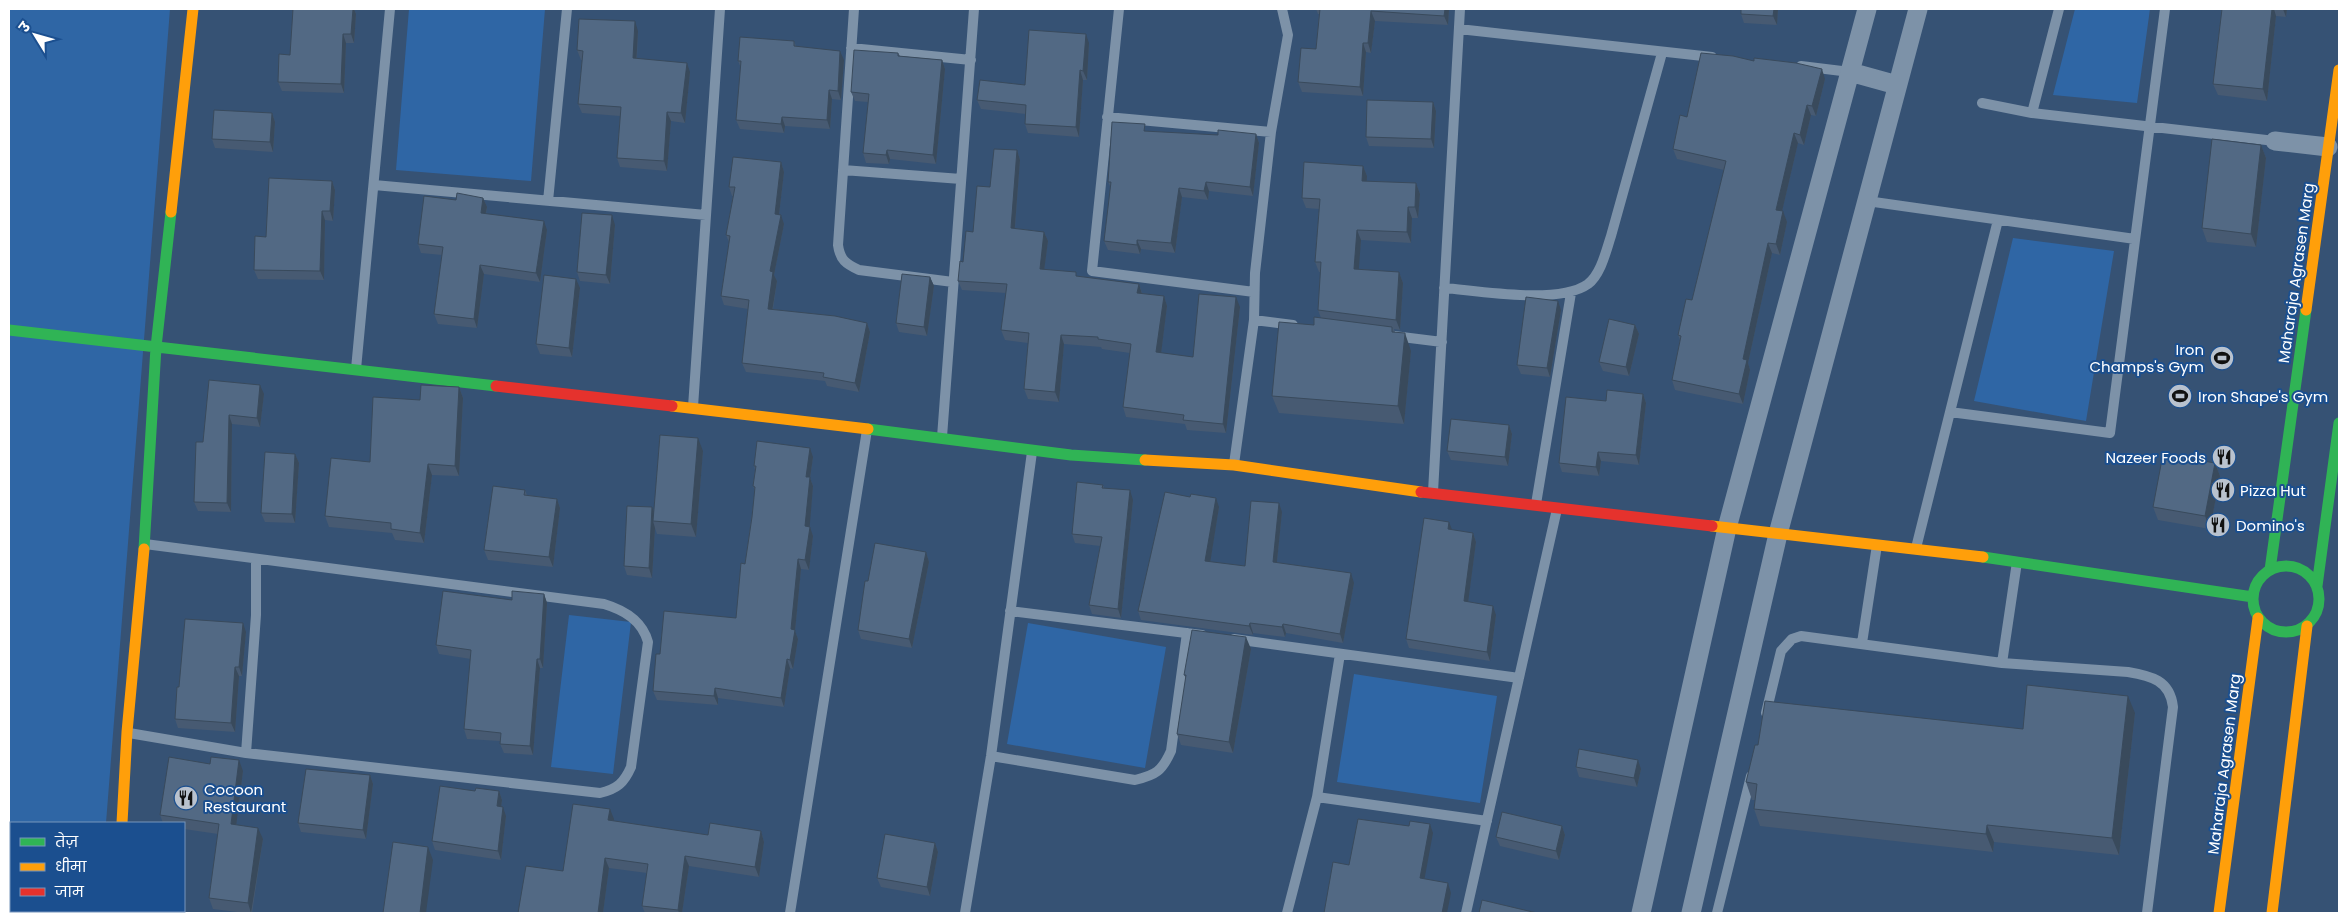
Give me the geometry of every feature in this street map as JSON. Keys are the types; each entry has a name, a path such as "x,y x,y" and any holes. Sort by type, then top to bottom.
{"street":[{"path":"122,822 127,732 144,544 156,347 193,9"},
{"path":"1641,913 1727,528 1866,9"},
{"path":"1691,913 1778,534 1918,9"},
{"name":"Maharaja Agrasen Marg","path":"2220,913 2258,618 2253,608 2253,597 2258,581 2270,570 2339,70"},
{"path":"1850,72 1897,85"},
{"path":"2275,141 2328,147"},
{"path":"9,330 693,408 942,438 1032,451 1234,465 1433,494 2017,561 2253,597"},
{"path":"2317,586 2331,543 2339,423"},
{"path":"2258,618 2275,631 2286,633 2297,631 2307,626 2314,618 2319,600 2317,586 2311,576 2292,566 2281,566 2270,570"},
{"path":"2319,600 2333,602"},
{"path":"2272,913 2307,626"}],"lane":[{"path":"356,370 390,9"},
{"path":"548,201 567,9"},
{"path":"693,408 720,9"},
{"path":"854,9 838,245 839,255 845,264 859,270 954,282"},
{"path":"942,438 974,9"},
{"path":"1119,9 1092,271 1254,292"},
{"path":"1234,465 1254,320 1254,292 1271,132 1288,35 1282,9"},
{"path":"1433,494 1460,9"},
{"path":"2032,113 2059,9"},
{"path":"1950,412 2110,433 2165,9"},
{"path":"1459,29 1662,53 1726,58"},
{"path":"851,48 970,60"},
{"path":"1444,288 1545,296 1571,292 1589,283 1602,264 1662,53"},
{"path":"1794,65 1850,72"},
{"path":"1982,103 2032,113 2275,141"},
{"path":"1108,117 1271,132"},
{"path":"843,170 961,178"},
{"path":"374,185 706,215"},
{"path":"1867,201 2135,239"},
{"path":"1916,550 1998,220"},
{"path":"1536,506 1571,292"},
{"path":"1254,320 1303,326"},
{"path":"1382,335 1442,342"},
{"path":"790,913 868,429"},
{"path":"965,913 991,756 1032,451"},
{"path":"1466,913 1558,508"},
{"path":"127,732 246,753 600,793 614,790 626,780 631,767 648,642 645,630 633,617 617,608 604,604 144,544"},
{"path":"1862,643 1877,545"},
{"path":"246,753 256,615 256,560"},
{"path":"2002,663 2017,561"},
{"path":"1010,611 1186,632 1519,678"},
{"path":"991,756 1135,780 1150,776 1164,766 1171,751 1186,632"},
{"path":"1763,726 1781,651 1792,639 1801,636 2002,663 2145,675 2157,680 2172,695 2173,707 2147,913"},
{"path":"1286,913 1317,797 1340,654"},
{"path":"1718,913 1754,763"},
{"path":"1317,797 1486,821"}],"shaded area":[{"path":"9,9 170,9 106,822 10,822 10,912 98,912 9,913"},
{"path":"409,9 545,9 531,181 396,170"},
{"path":"2075,9 2150,9 2137,103 2053,95"},
{"path":"2013,238 2114,251 2086,421 1974,401"},
{"path":"569,615 631,622 613,774 551,767"},
{"path":"1028,623 1166,647 1145,768 1007,744"},
{"path":"1354,674 1497,696 1480,803 1337,782"}],"building":[{"path":"293,9 353,9 351,34 343,34 341,84 278,82 279,54 290,55"},
{"path":"1320,9 1445,9 1444,16 1371,11 1368,43 1363,43 1360,87 1298,82 1301,48 1316,49"},
{"path":"1741,9 1774,9 1773,16 1741,14"},
{"path":"2222,9 2272,9 2263,89 2213,84"},
{"path":"579,19 635,21 633,58 687,63 681,113 667,112 664,161 617,158 621,107 578,104 583,51 577,50"},
{"path":"1029,30 1086,34 1083,71 1080,70 1076,127 1025,124 1026,105 977,100 980,80 1025,85"},
{"path":"740,37 794,41 794,46 840,51 838,91 829,90 827,120 782,117 781,124 736,120 741,61 738,61"},
{"path":"854,50 898,53 898,56 942,60 933,155 887,150 886,155 863,153 869,94 851,92"},
{"path":"1701,53 1733,56 1754,61 1754,58 1796,63 1822,69 1812,106 1807,105 1800,135 1794,133 1776,210 1783,211 1776,244 1768,243 1743,359 1747,360 1739,394 1672,380 1681,336 1678,335 1686,299 1692,300 1726,161 1673,149 1680,115 1687,117"},
{"path":"1367,100 1433,102 1431,139 1366,137"},
{"path":"214,110 272,113 270,142 212,139"},
{"path":"1112,122 1145,124 1144,131 1218,135 1218,130 1256,134 1250,187 1206,182 1204,191 1179,188 1171,243 1137,240 1137,245 1104,241 1111,182 1108,182"},
{"path":"2212,139 2261,145 2251,234 2202,228"},
{"path":"994,149 1017,150 1011,228 1044,232 1040,269 1076,272 1076,276 1139,284 1137,293 1164,296 1156,352 1193,357 1199,294 1236,297 1223,424 1183,420 1184,415 1123,407 1131,344 1098,339 1098,337 1061,335 1055,392 1024,389 1029,333 1001,330 1007,284 958,281 960,261 963,262 966,231 973,232 977,186 990,187"},
{"path":"733,157 781,162 775,214 781,215 770,271 773,272 768,309 835,316 867,323 855,383 823,377 824,373 742,363 749,300 721,296 730,236 726,235 735,187 729,187"},
{"path":"1304,162 1363,166 1362,181 1416,183 1415,207 1408,207 1407,232 1357,230 1354,269 1399,272 1396,320 1318,310 1321,262 1315,262 1320,199 1302,198"},
{"path":"269,178 332,181 330,211 322,211 320,271 254,270 255,236 266,237"},
{"path":"457,193 483,198 481,213 544,221 536,273 480,265 474,319 434,314 443,247 418,244 424,196 456,200"},
{"path":"582,213 612,215 606,275 577,272"},
{"path":"902,274 930,277 924,327 896,323"},
{"path":"544,275 576,279 569,348 536,344"},
{"path":"1526,297 1558,301 1547,368 1517,365"},
{"path":"1314,317 1392,327 1392,332 1405,333 1398,406 1272,396 1279,322 1314,325"},
{"path":"1609,319 1635,325 1626,367 1599,362"},
{"path":"209,380 260,385 257,418 229,415 227,503 194,502 196,442 203,442"},
{"path":"421,385 459,387 455,466 428,464 420,533 391,529 391,523 325,516 331,458 370,462 373,397 420,400"},
{"path":"1607,390 1643,394 1636,455 1598,452 1596,467 1559,463 1566,397 1606,401"},
{"path":"1451,419 1509,425 1505,457 1447,451"},
{"path":"660,435 698,438 691,524 653,521"},
{"path":"757,441 810,448 806,477 810,477 805,526 810,527 805,560 798,559 791,629 795,630 790,660 787,659 781,698 715,688 714,696 653,691 656,654 660,654 664,611 736,618 741,563 745,564 752,517"},
{"path":"265,452 295,454 292,514 261,513"},
{"path":"2163,454 2215,463 2205,516 2153,507"},
{"path":"1077,482 1103,485 1102,488 1130,490 1118,609 1089,605 1102,537 1072,534"},
{"path":"493,486 525,490 524,495 557,499 549,557 484,550"},
{"path":"1165,492 1190,497 1191,494 1216,498 1205,561 1245,566 1251,501 1279,503 1273,562 1351,573 1340,634 1283,624 1282,627 1250,623 1249,626 1138,611"},
{"path":"627,506 652,507 649,568 624,566"},
{"path":"1424,518 1449,522 1448,529 1473,533 1464,601 1493,606 1487,652 1406,639"},
{"path":"875,543 926,552 909,639 858,630 865,581 868,581"},
{"path":"443,591 512,600 512,591 544,594 540,659 537,659 530,746 500,744 501,733 464,729 471,650 436,645"},
{"path":"185,619 243,623 239,667 235,667 231,723 175,719"},
{"path":"1192,630 1246,637 1229,742 1177,734"},
{"path":"2027,685 2128,696 2112,838 1987,825 1986,834 1754,809 1757,784 1746,782 1755,745 1758,745 1765,701 2023,729"},
{"path":"1579,749 1638,760 1634,778 1576,767"},
{"path":"169,757 210,764 211,757 239,760 231,824 258,828 248,903 209,898 219,824 160,815"},
{"path":"306,769 370,775 363,830 298,823"},
{"path":"440,786 475,791 476,788 499,791 497,806 503,807 498,851 432,841"},
{"path":"573,804 610,809 608,820 708,835 710,823 761,831 755,867 685,856 678,910 642,906 648,864 605,858 598,913 518,913 526,866 563,871"},
{"path":"1502,812 1562,826 1556,851 1496,837"},
{"path":"1358,819 1409,826 1410,821 1430,824 1420,878 1448,883 1442,913 1324,913 1333,862 1349,865"},
{"path":"885,834 935,843 927,887 877,878"},
{"path":"393,842 428,847 420,913 383,913"},
{"path":"1482,900 1537,913 1479,913"}],"traffic: fast":[{"path":"144,549 156,347 171,212"},
{"path":"2270,570 2306,310"},
{"path":"9,330 496,386"},
{"path":"2317,586 2339,423"},
{"path":"868,429 1071,455 1145,460"},
{"path":"1983,557 2253,597"},
{"path":"2280,566 2292,566 2310,575 2317,586 2319,599 2317,612 2310,623 2299,630 2280,632 2267,627 2258,618 2253,605 2253,593 2258,580 2267,571 2280,566"}],"traffic: slow":[{"path":"171,212 193,9"},
{"path":"2306,310 2339,70"},
{"path":"672,406 868,429"},
{"path":"1145,460 1234,465 1421,492"},
{"path":"1712,526 1983,557"},
{"path":"122,822 127,732 144,549"},
{"path":"2219,913 2258,618"},
{"path":"2272,913 2307,626"}],"traffic: jam":[{"path":"496,386 672,406"},
{"path":"1421,492 1712,526"}],"place":[{"name":"Iron Champs's Gym","path":"2222,358"},
{"name":"Iron Shape's Gym","path":"2180,396"},
{"name":"Nazeer Foods","path":"2224,457"},
{"name":"Pizza Hut","path":"2223,490"},
{"name":"Domino's","path":"2218,525"},
{"name":"Cocoon Restaurant","path":"186,798"}]}
